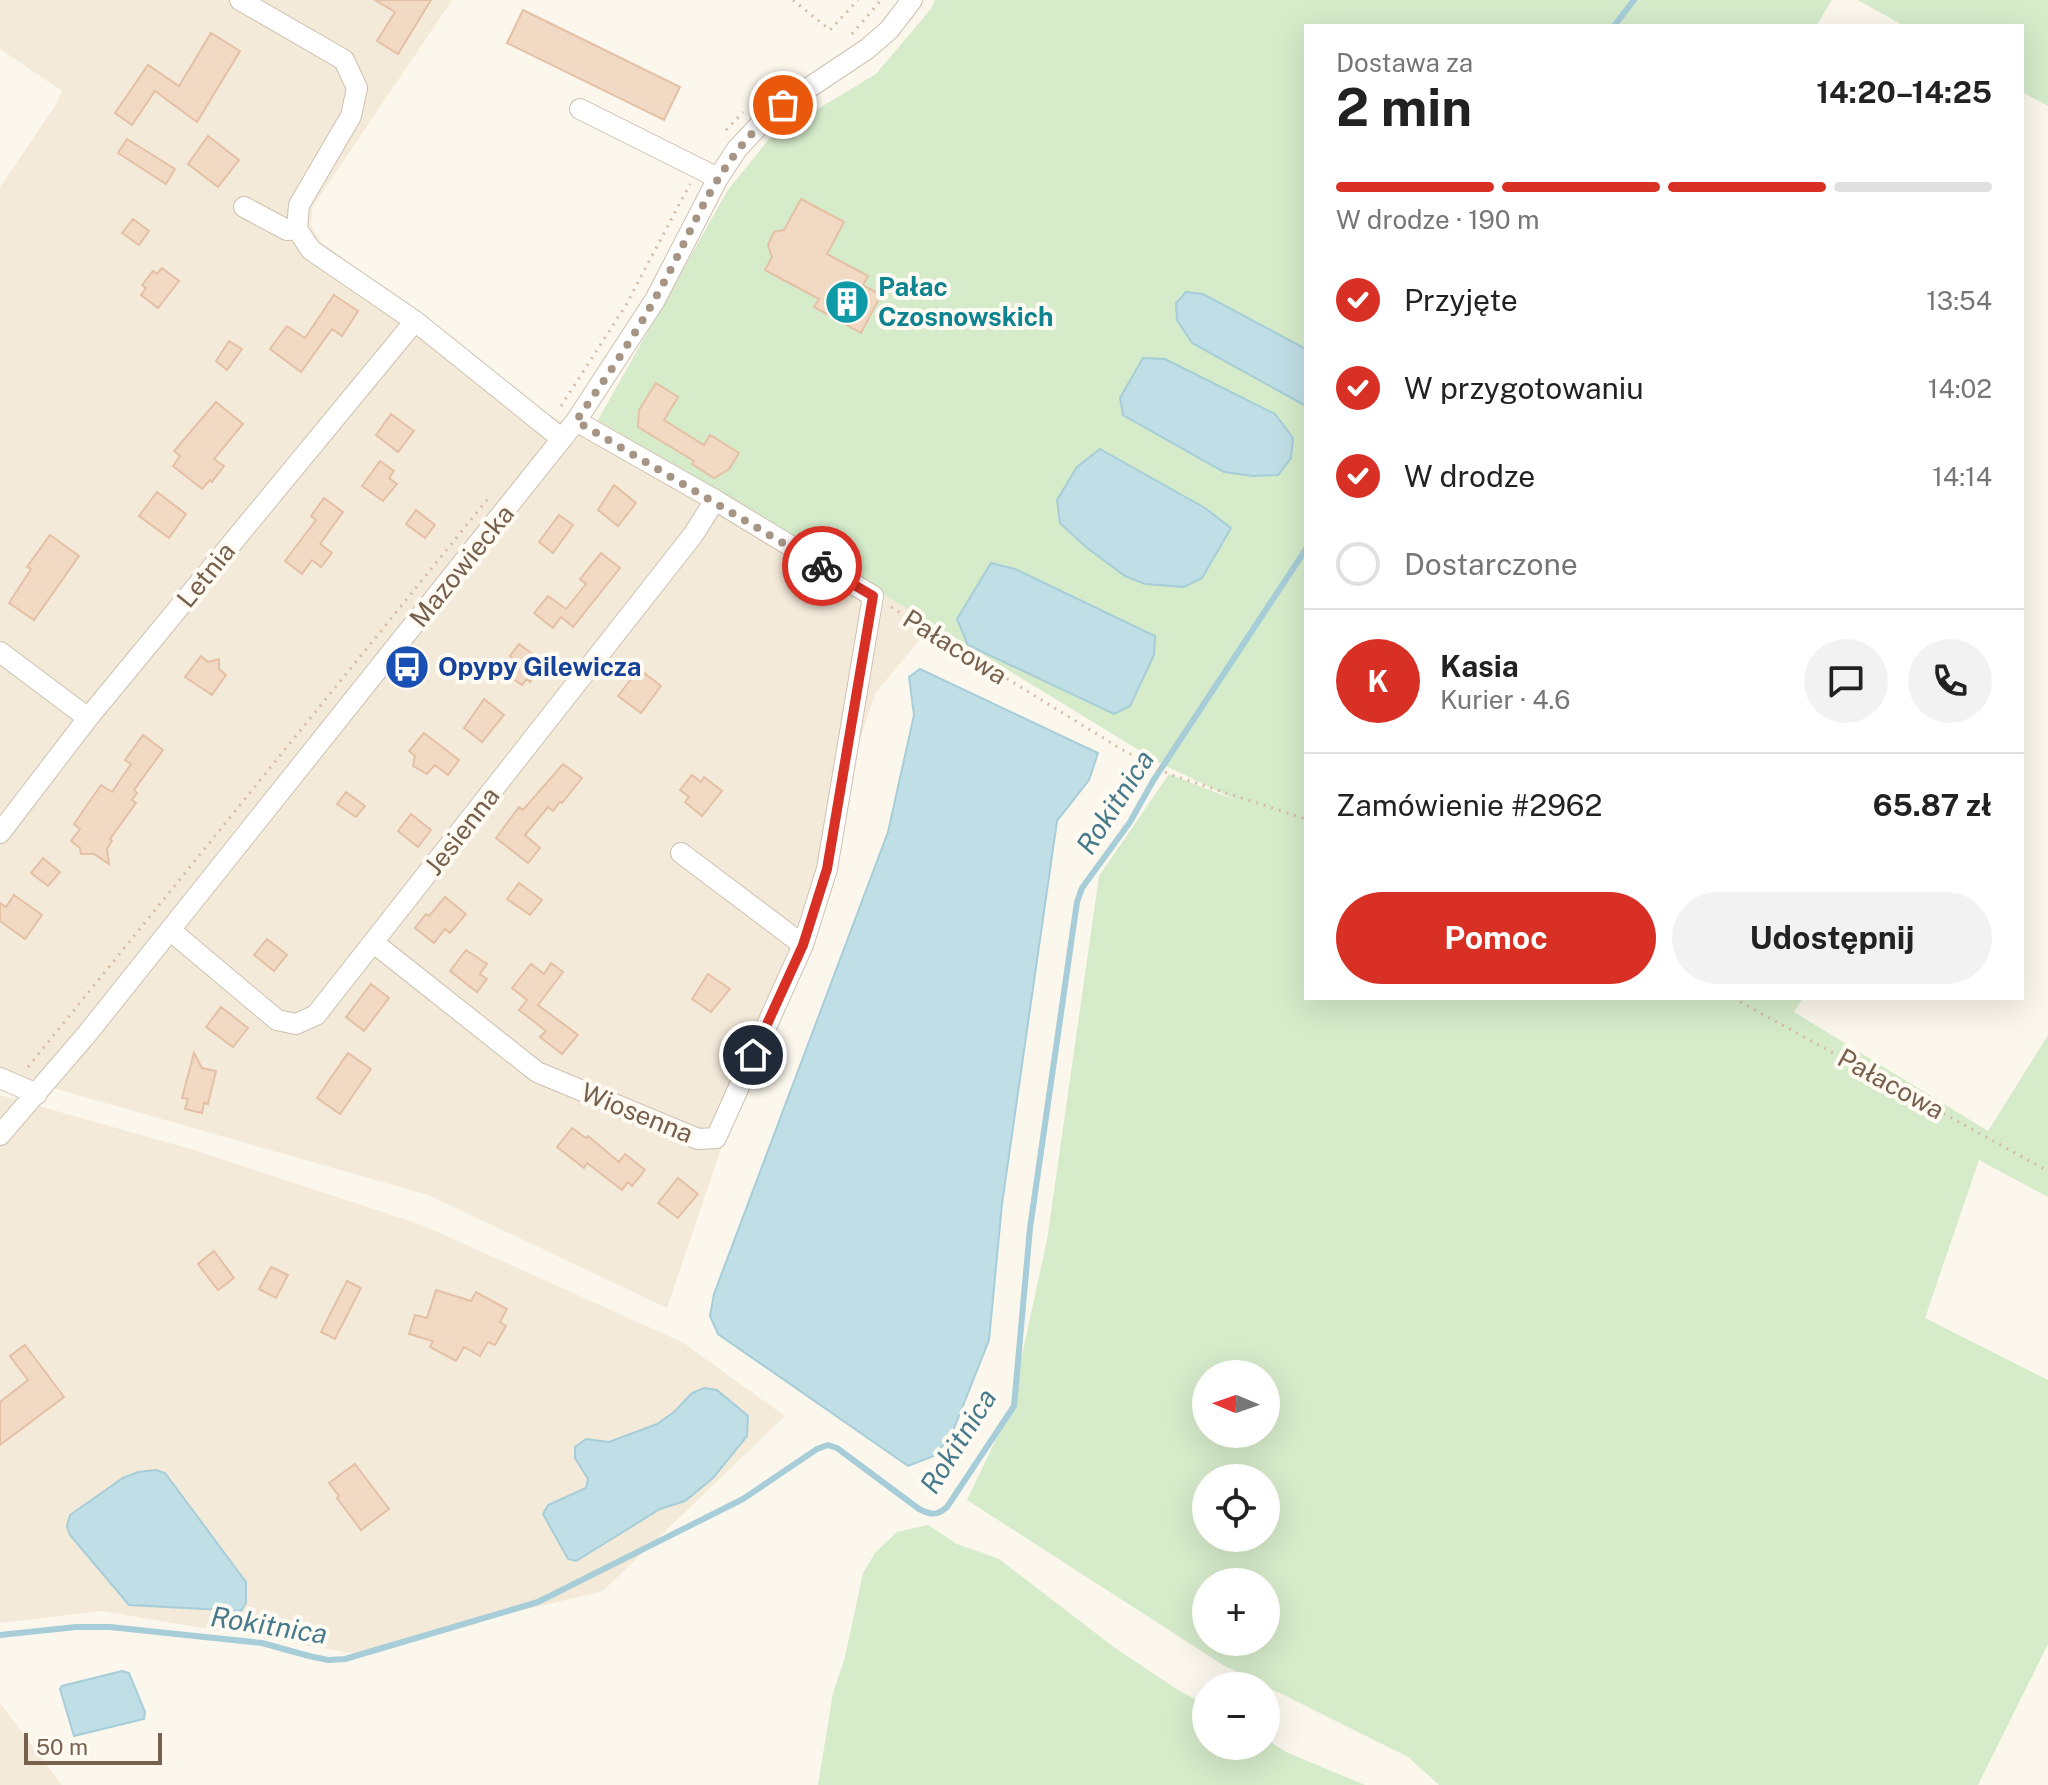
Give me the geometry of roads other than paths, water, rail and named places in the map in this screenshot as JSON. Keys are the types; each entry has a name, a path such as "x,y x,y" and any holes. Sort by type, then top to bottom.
{"street":[{"path":"241,0 344,60 357,88 351,116 299,205 297,229 311,250 415,321 562,439"},
{"name":"Mazowiecka","path":"0,1135 170,930 576,421 655,300 718,178 737,149 765,119 867,49 889,30 912,0"},
{"path":"580,109 718,178"},
{"path":"244,207 287,230 297,229"},
{"name":"Letnia","path":"0,833 88,718 415,321"},
{"name":"Pałacowa","path":"576,421 715,500 873,596"},
{"name":"Jesienna","path":"170,930 277,1020 296,1024 316,1015 693,535 715,500"},
{"name":"Wiosenna","path":"374,943 537,1072 698,1139 716,1138 803,945 827,869 873,596"},
{"path":"0,652 88,718"},
{"path":"681,853 803,945"},
{"path":"0,1078 37,1094"}],"water":[{"path":"1186,292 1203,294 1304,348 1304,405 1192,343 1177,320 1176,303"},
{"path":"1143,358 1165,359 1275,414 1293,438 1291,458 1278,475 1224,472 1123,415 1120,398"},
{"path":"1100,449 1205,508 1231,528 1202,578 1184,587 1145,584 1125,576 1060,523 1057,500 1077,467"},
{"path":"991,563 1015,569 1155,636 1154,655 1130,706 1114,714 968,645 957,619"},
{"path":"920,669 1098,753 1089,780 1057,821 1002,1204 989,1340 951,1436 934,1456 908,1466 718,1334 710,1316 714,1294 888,832 914,715 909,677"},
{"path":"704,1388 717,1390 748,1416 747,1436 713,1478 685,1501 660,1509 576,1561 568,1559 543,1514 548,1505 586,1488 588,1479 575,1458 575,1447 586,1439 609,1442 657,1424 692,1393"},
{"path":"156,1470 165,1473 246,1582 246,1603 241,1611 129,1605 70,1535 67,1526 70,1515 123,1478"},
{"path":"122,1671 129,1673 145,1712 144,1719 74,1736 60,1689 62,1686"}],"waterway":[{"name":"Rokitnica","path":"1616,24 1634,0"},
{"name":"Rokitnica","path":"0,1635 76,1627 110,1627 262,1643 328,1660 345,1659 538,1602 743,1499 817,1449 828,1445 837,1448 919,1509 934,1514 947,1507 1014,1406 1030,1228 1077,902 1082,888 1130,822 1153,781 1304,552"}],"place":[{"name":"Pałac Czosnowskich","path":"847,302"},
{"name":"Opypy Gilewicza","path":"407,667"}]}
